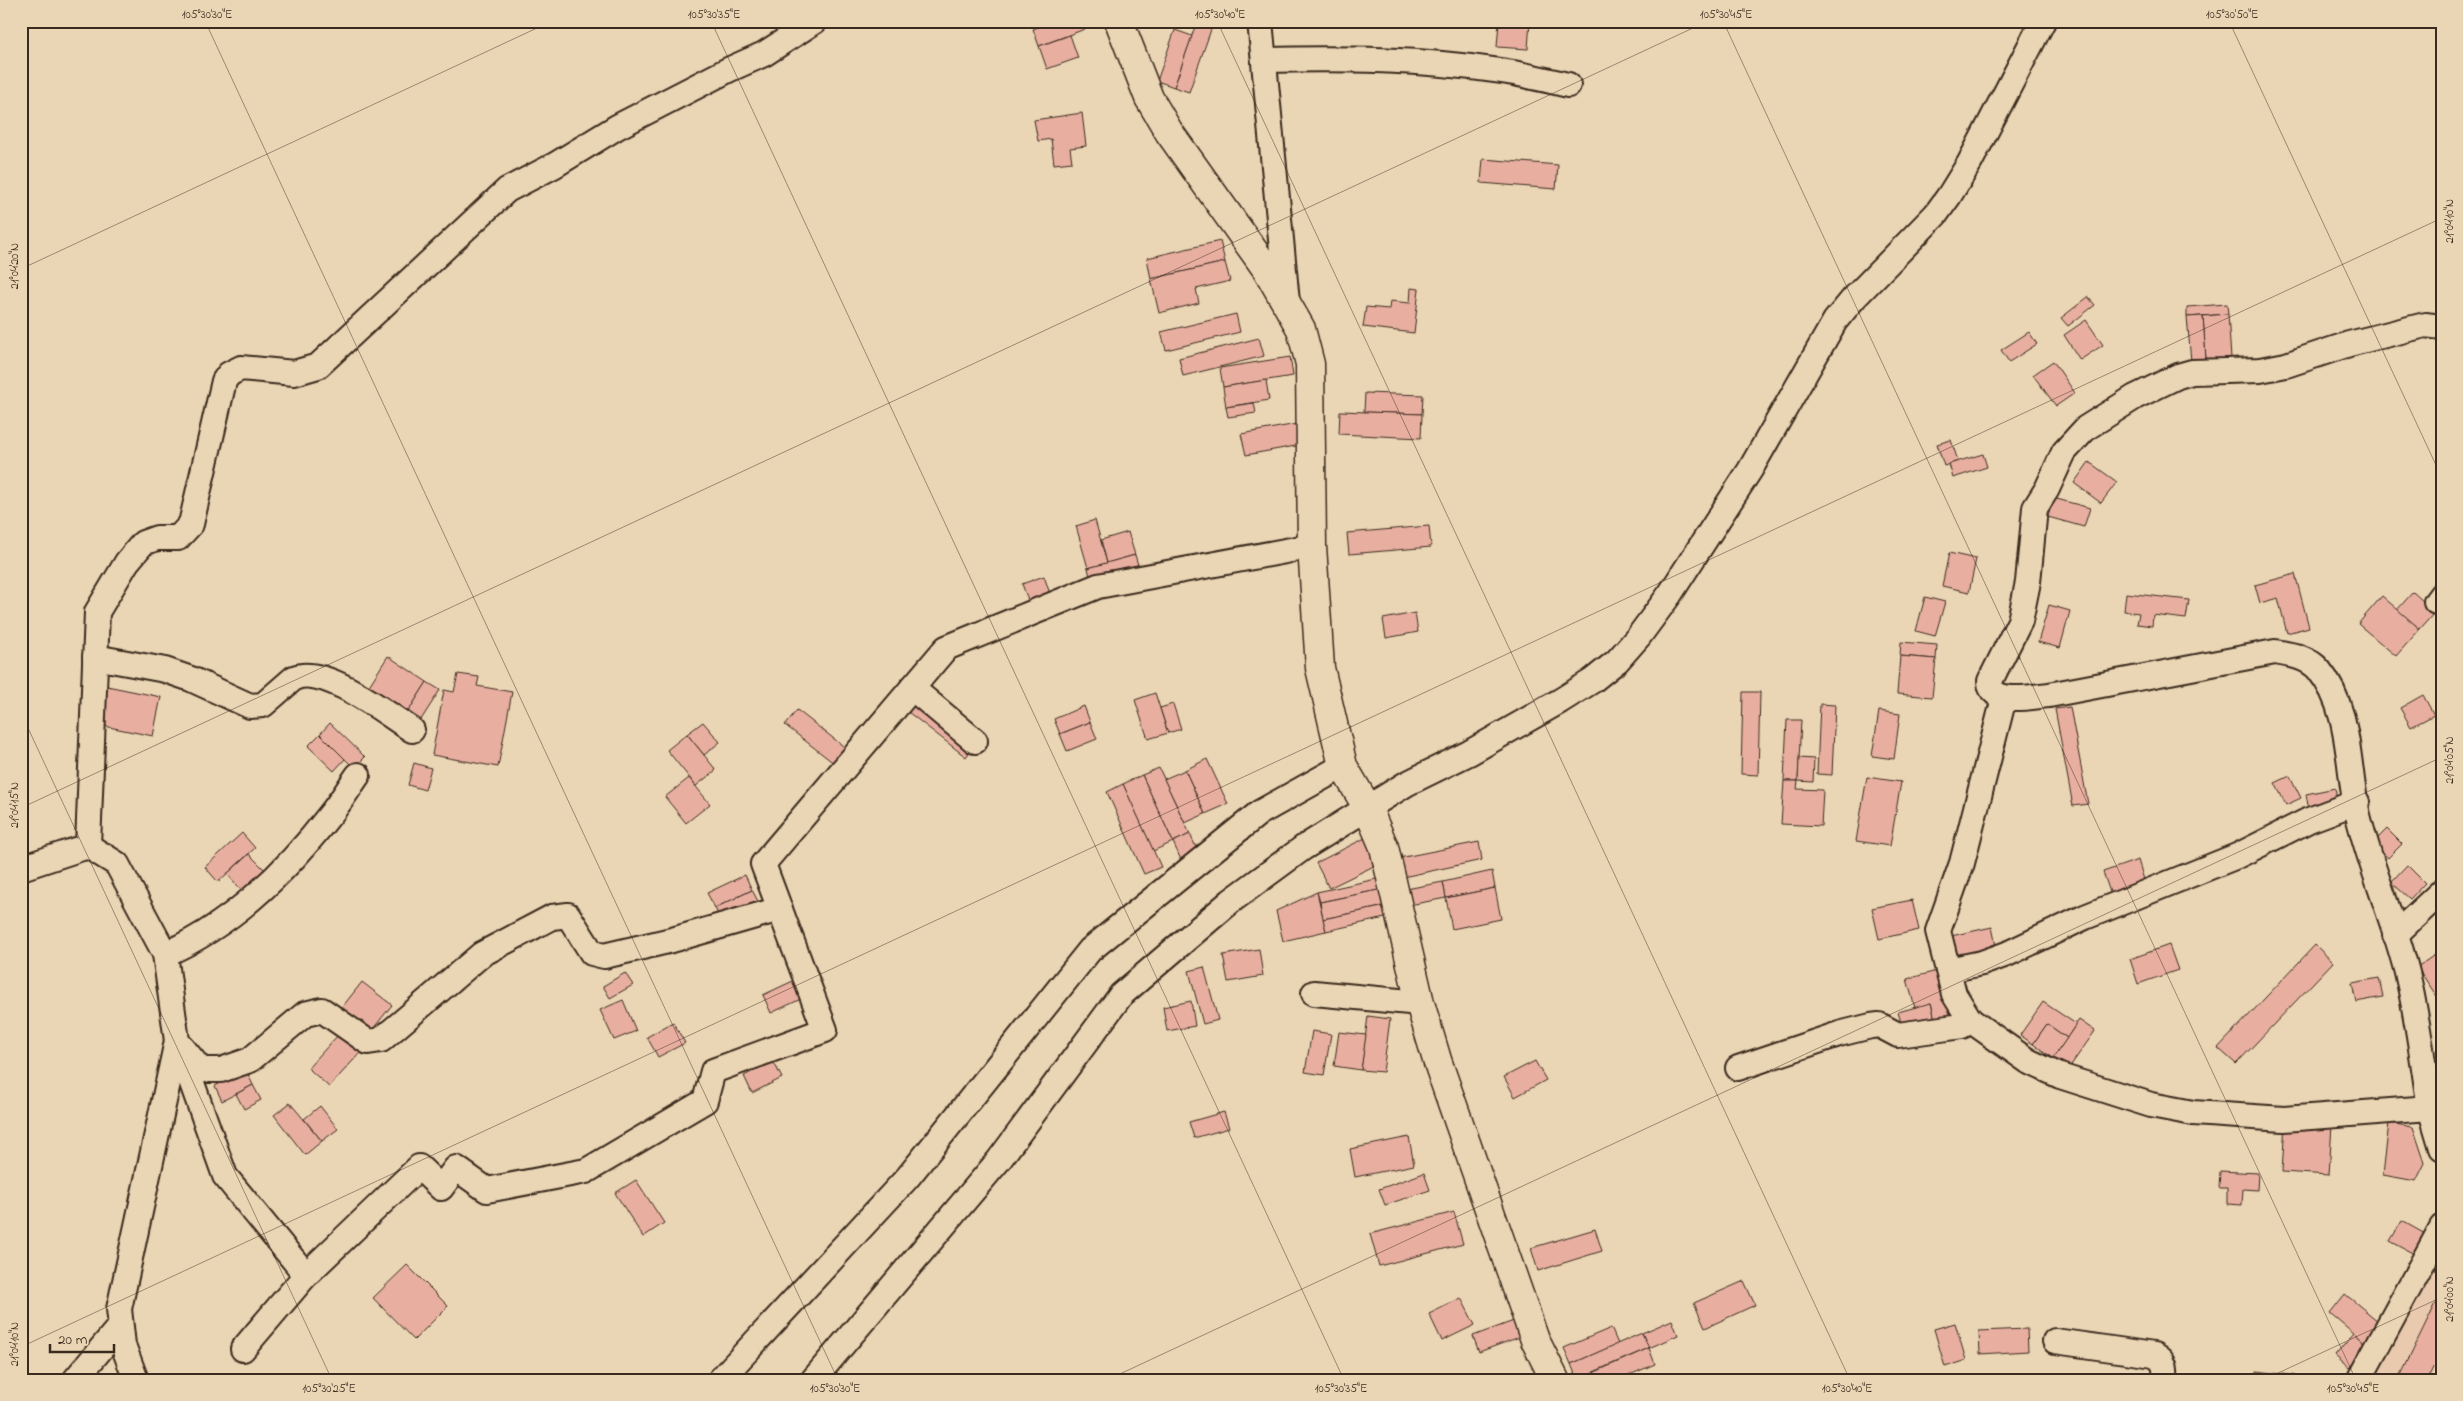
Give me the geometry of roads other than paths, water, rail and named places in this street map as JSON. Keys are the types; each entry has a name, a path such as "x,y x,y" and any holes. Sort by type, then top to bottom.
{"street":[{"path":"88,846 98,612 127,562 143,543 157,538 178,538 191,524 224,381 229,374 247,367 294,373 318,366 507,190 567,158 617,127 728,70 764,54 815,21"},
{"path":"1119,21 1149,98 1169,132 1268,270 1301,329 1310,364 1312,546 1320,668 1355,787 1384,847 1420,1003 1468,1153 1535,1340 1555,1380"},
{"path":"1260,21 1287,302"},
{"path":"720,1380 908,1177 1090,950 1259,813 1355,787 1406,784 1469,753 1592,681 1617,661 1639,636 1670,594 1750,470 1835,321 1854,298 1936,214 1949,196 1970,162 2043,21"},
{"path":"1264,60 1371,58 1423,62 1502,71 1568,85"},
{"path":"2442,327 2425,325 2349,344 2286,365 2260,370 2192,372 2178,376 2134,398 2086,428 2064,452 2047,489 2034,508 2028,582 2020,621 1990,681 1993,690 2004,698 2049,695 2275,652 2291,654 2308,660 2314,665 2334,694 2347,739 2357,802 2371,861 2408,977 2430,1108 2442,1148"},
{"path":"243,1349 306,1275 419,1167 441,1188 456,1168 487,1190 586,1171 705,1101 713,1071 826,1030 763,864 946,648 1098,586 1312,546"},
{"path":"95,657 165,670 191,679 250,706 263,705 289,682 300,676 315,676 353,692 412,730"},
{"path":"912,688 975,741"},
{"path":"2004,698 1962,863 1938,931 1954,994 1970,1020 2028,1061 2060,1076 2151,1105 2238,1117 2284,1119 2430,1108"},
{"path":"165,954 209,931 256,896 301,851 331,814 358,775"},
{"path":"813,1380 999,1160 1121,995 1231,900 1303,848 1355,787"},
{"path":"1948,970 2008,954 2085,917 2237,856 2309,820 2357,802"},
{"path":"21,868 88,846 118,864 165,954 177,1041 225,1176 306,1275"},
{"path":"2395,935 2442,891"},
{"path":"177,1041 200,1070 221,1070 250,1060 305,1014 322,1010 368,1042 381,1040 482,954 552,917 568,916 592,953 604,956 672,940 780,909"},
{"path":"1314,993 1420,1003"},
{"path":"1738,1068 1870,1026 1879,1025 1898,1035 1962,1026 1970,1020"},
{"path":"136,1380 124,1345 119,1309 177,1041"},
{"path":"2359,1380 2442,1227"},
{"path":"75,1380 120,1326"},
{"path":"2055,1341 2154,1355 2162,1359 2166,1368 2165,1380"}]}
